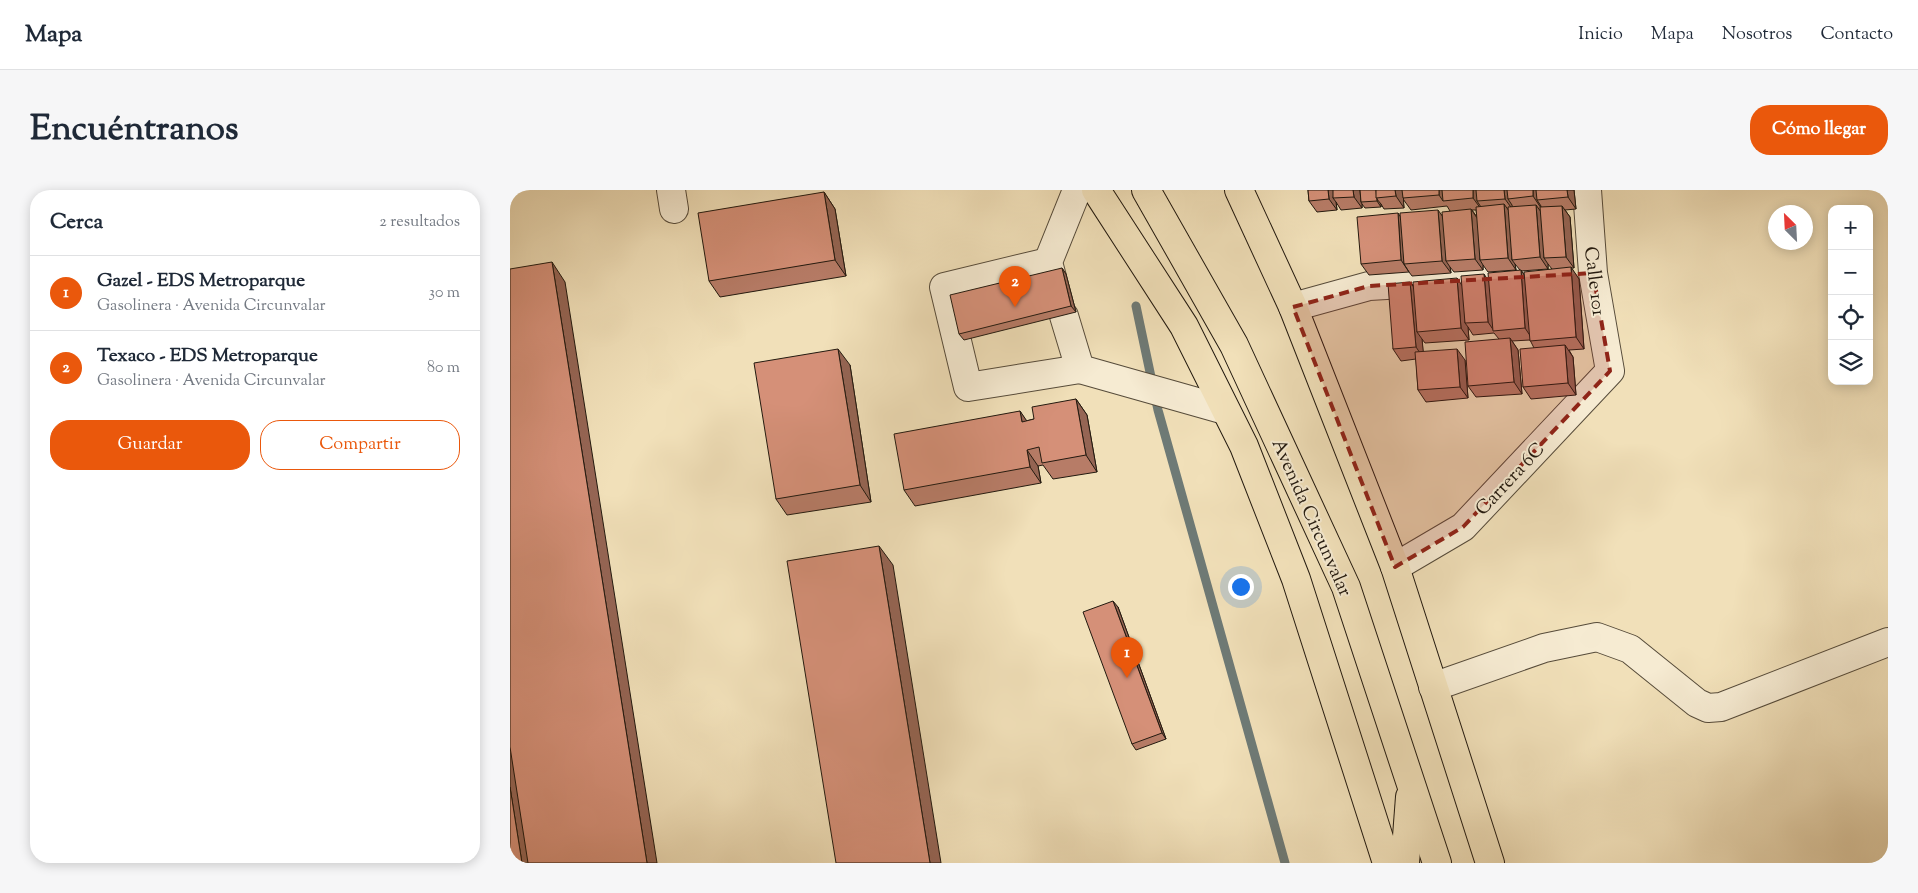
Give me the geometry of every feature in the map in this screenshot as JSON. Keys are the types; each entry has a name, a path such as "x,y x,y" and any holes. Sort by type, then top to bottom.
{"highway":[{"path":"1096,190 1184,326 1244,446 1296,579 1387,863"},
{"name":"Avenida Circunvalar","path":"1146,190 1234,345 1346,587 1437,863"},
{"path":"1239,190 1293,307 1395,567 1490,863"},
{"path":"1405,863 1411,780"}],"street":[{"path":"1077,190 1050,270 944,287 968,387 1080,368 1225,410"},
{"name":"Calle 101","path":"1587,190 1593,273 1610,371"},
{"path":"1293,307 1369,286 1593,273"},
{"path":"1064,316 1080,368"},
{"name":"Carrera 6C","path":"1395,567 1463,527 1610,371"},
{"path":"1434,687 1544,648 1597,637 1630,648 1697,703 1708,708 1720,707 1888,642"}],"highlighted area":[{"path":"1593,273 1610,371 1463,527 1395,567 1293,307 1369,286"}],"building":[{"path":"1308,190 1328,190 1329,199 1309,201"},
{"path":"1333,190 1353,190 1354,197 1333,198"},
{"path":"1360,190 1376,190 1377,201 1361,202"},
{"path":"1376,190 1395,190 1396,196 1376,198"},
{"path":"1402,190 1439,190 1439,195 1403,198"},
{"path":"1442,190 1473,190 1473,198 1443,201"},
{"path":"1476,190 1504,190 1505,199 1477,201"},
{"path":"1507,190 1533,190 1533,196 1508,199"},
{"path":"1536,190 1567,190 1568,197 1537,200"},
{"path":"824,192 835,260 709,281 698,213"},
{"path":"1504,204 1508,258 1480,260 1476,207"},
{"path":"1536,205 1540,257 1512,260 1508,207"},
{"path":"1562,206 1566,257 1544,258 1540,207"},
{"path":"1471,209 1475,259 1446,261 1442,212"},
{"path":"1438,210 1442,261 1404,264 1400,213"},
{"path":"1398,213 1401,260 1361,264 1357,217"},
{"path":"552,262 647,863 528,863 510,747 510,269"},
{"path":"1571,267 1576,337 1530,341 1524,272"},
{"path":"1062,268 1071,306 959,334 950,295"},
{"path":"1521,270 1525,328 1493,331 1488,273"},
{"path":"1484,274 1488,322 1465,323 1461,276"},
{"path":"1457,278 1461,328 1417,332 1413,282"},
{"path":"1410,282 1416,347 1393,349 1388,284"},
{"path":"1510,338 1514,382 1468,386 1465,342"},
{"path":"1565,345 1568,383 1523,387 1520,349"},
{"path":"838,349 860,485 776,499 754,363"},
{"path":"1457,349 1460,387 1418,390 1415,352"},
{"path":"1076,399 1086,455 1042,463 1039,447 1027,450 1030,467 904,490 894,434 1020,411 1022,422 1034,419 1032,407"},
{"path":"879,546 930,863 836,863 787,561"},
{"path":"1113,601 1162,733 1132,744 1083,612"},
{"path":"510,787 522,863 510,863"}],"waterway":[{"path":"1136,306 1158,410 1285,863"}],"place":[{"name":"Texaco - EDS Metroparque","path":"1015,307"},
{"name":"Gazel - EDS Metroparque","path":"1127,678"}]}
